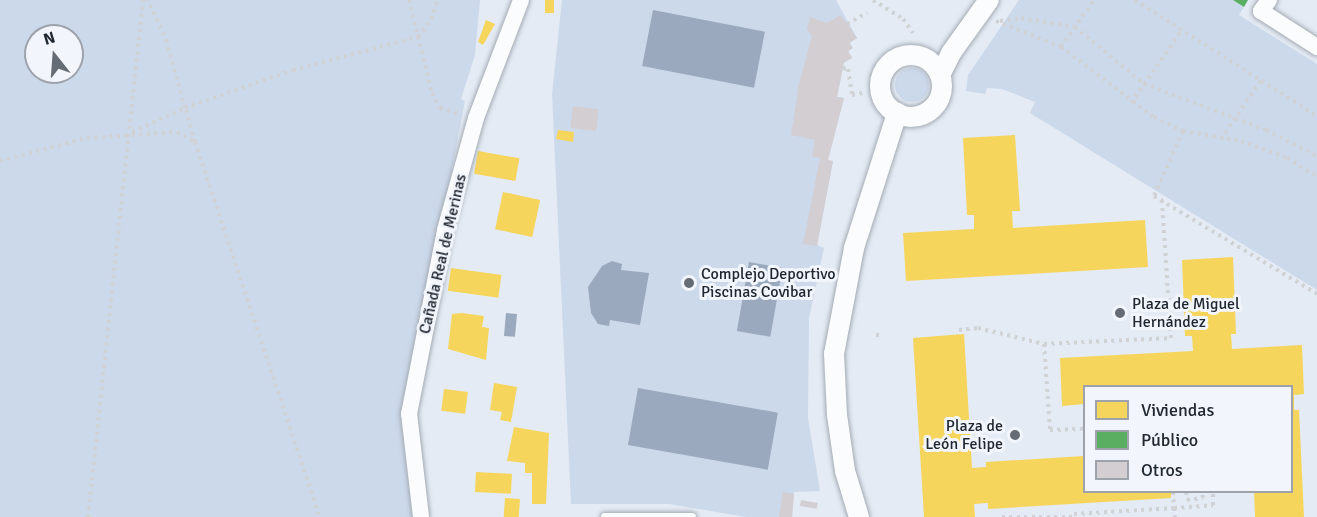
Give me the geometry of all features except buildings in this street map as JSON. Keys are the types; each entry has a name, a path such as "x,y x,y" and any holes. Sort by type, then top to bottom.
{"street":[{"name":"Cañada Real de Merinas","path":"421,517 409,414 445,230 476,117 521,0"},
{"path":"978,0 941,45 920,56 895,60 880,80 884,99 897,113 911,117 926,114 937,103 942,89 940,75 951,53 990,9"},
{"path":"1269,0 1262,11 1317,47"},
{"path":"920,56 940,75"},
{"path":"859,517 844,471 837,416 834,354 854,248 897,113"}],"lane":[{"path":"606,517 693,517"}],"path":[{"path":"88,517 143,0"},
{"path":"148,0 167,42 195,142 320,517"},
{"path":"409,0 432,93 440,108 476,117"},
{"path":"129,134 185,108 293,70 418,37 431,19 438,0"},
{"path":"873,0 903,19 913,33"},
{"path":"1061,47 1094,0"},
{"path":"1135,0 1317,116"},
{"path":"990,9 998,22 1061,47 1131,103 1183,131 1221,140 1241,141 1287,158 1317,177"},
{"path":"847,24 867,13"},
{"path":"998,22 1021,18 1076,27 1144,84 1234,117 1317,156"},
{"path":"1131,103 1182,30"},
{"path":"843,68 848,69 852,95 863,93"},
{"path":"1221,140 1234,117 1261,80"},
{"path":"1183,131 1154,196 1317,294"},
{"path":"0,161 87,138 177,132 195,142"},
{"path":"959,330 978,328 1044,344 1171,338 1162,201"},
{"path":"1044,344 1050,430 1083,429"},
{"path":"1173,493 1175,517"},
{"path":"1186,493 1187,500 1203,498 1202,493"},
{"path":"1002,517 1074,516 1214,505 1213,493"}],"shaded area":[{"path":"0,0 480,0 475,55 461,99 465,101 405,415 413,517 0,517"},
{"name":"Complejo Deportivo Piscinas Covibar","path":"562,0 836,0 857,38 850,43 853,48 848,51 852,58 844,63 837,97 844,98 828,160 833,161 817,245 824,248 809,318 808,418 820,491 794,492 792,517 746,517 669,504 571,504 552,94"},
{"path":"1019,0 1233,0 1244,7 1239,15 1317,64 1317,290 1030,113 1035,102 1002,89 987,88 985,94 966,91 968,75"},
{"path":"653,10 765,32 754,88 642,66"},
{"path":"912,68 924,73 929,85 924,97 912,102 900,97 895,85 900,73"},
{"path":"612,261 622,264 621,270 649,273 640,325 610,320 609,326 598,324 591,313 588,287 602,266"},
{"path":"749,262 782,268 770,337 737,331"},
{"path":"506,313 517,314 515,337 504,336"},
{"path":"638,388 778,413 768,470 628,445"}],"place":[{"name":"Complejo Deportivo Piscinas Covibar","path":"689,283"},
{"name":"Plaza de Miguel Hernández","path":"1120,313"},
{"name":"Plaza de León Felipe","path":"1015,435"}]}
